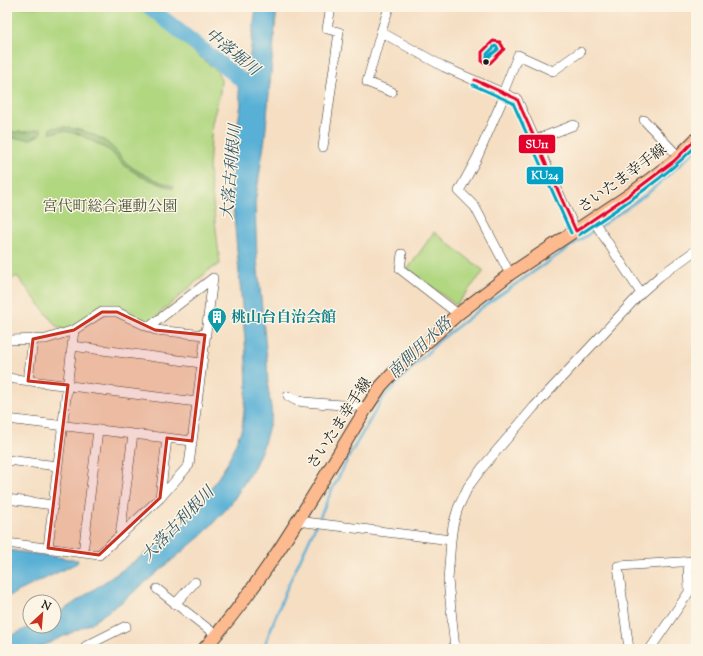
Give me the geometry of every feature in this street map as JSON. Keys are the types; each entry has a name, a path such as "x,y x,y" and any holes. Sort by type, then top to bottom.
{"main road":[{"name":"さいたま幸手線","path":"204,649 267,568 367,407 381,386 395,371 458,314 510,274 629,195 678,156 696,139"}],"street":[{"path":"323,146 339,32 326,29 332,7"},
{"path":"388,7 366,82 392,92"},
{"path":"380,32 444,67 516,98 576,231"},
{"path":"510,274 476,207 459,191 477,158 518,55 553,71 580,52"},
{"path":"644,120 678,156"},
{"path":"535,140 574,125"},
{"path":"593,220 641,293"},
{"path":"455,649 448,580 451,540 453,525 458,508 468,488 482,468 534,407 641,293 660,276 696,250"},
{"path":"402,254 400,270 458,314"},
{"path":"7,543 99,555 160,498 189,465 213,278 149,327"},
{"path":"7,340 46,339 74,330 102,312 117,312 155,330 205,335"},
{"path":"48,548 74,330"},
{"path":"28,381 33,339"},
{"path":"72,346 202,363"},
{"path":"7,378 197,402"},
{"path":"288,396 295,400 304,402 367,407"},
{"path":"7,419 192,441"},
{"path":"83,552 98,430"},
{"path":"120,536 133,434"},
{"path":"160,498 167,438"},
{"path":"7,460 58,466"},
{"path":"7,499 53,505"},
{"path":"297,521 451,540"},
{"path":"629,649 618,566 692,562 689,592 650,649"},
{"path":"175,604 195,582"},
{"path":"157,589 216,635"},
{"path":"86,646 126,626"}],"highlighted area":[{"path":"102,312 117,312 155,330 205,335 192,441 167,438 160,498 99,555 48,548 68,385 28,381 33,339 74,330"}],"green space":[{"name":"宮代町総合運動公園","path":"7,7 140,7 217,71 221,80 220,92 212,123 209,169 220,264 209,270 149,323 118,309 66,330 57,327 17,276 7,282"},
{"path":"65,127 95,135 110,145 126,163 134,169 173,186 173,189 142,177 126,167 109,150 79,134 64,131 50,133 50,128"},
{"path":"41,129 41,134 31,139 7,138 7,132 25,132"},
{"path":"434,232 484,271 456,305 408,269"}],"water":[{"name":"大落古利根川","path":"256,7 277,7 265,138 255,203 257,259 267,359 268,387 272,415 263,447 254,467 231,504 202,535 123,601 90,624 36,649 7,649 7,638 22,630 22,634 62,634 62,611 161,542 181,524 204,499 227,464 242,428 247,386 245,339 230,172 241,104 238,87 248,70"},
{"path":"7,550 78,560 77,563 7,597"}],"waterway":[{"name":"中落堀川","path":"149,7 257,94"},
{"name":"南側用水路","path":"318,521 352,451 383,398 439,341 484,306 647,194 696,150"},
{"name":"南側用水路","path":"263,649 286,590 316,525"}],"transit line":[{"name":"SU11","path":"493,41 500,42 504,49 490,63 482,62 482,52 493,41"},
{"name":"KU24","path":"495,46 498,49 487,58 487,54 495,46"},
{"name":"SU11","path":"475,80 517,99 576,231"},
{"name":"KU24","path":"473,85 513,103 571,233"},
{"name":"SU11","path":"576,231 629,195 674,161 696,139"},
{"name":"KU24","path":"579,235 669,171 696,146"}],"place":[{"name":"桃山台自治会館","path":"217,334"}]}
